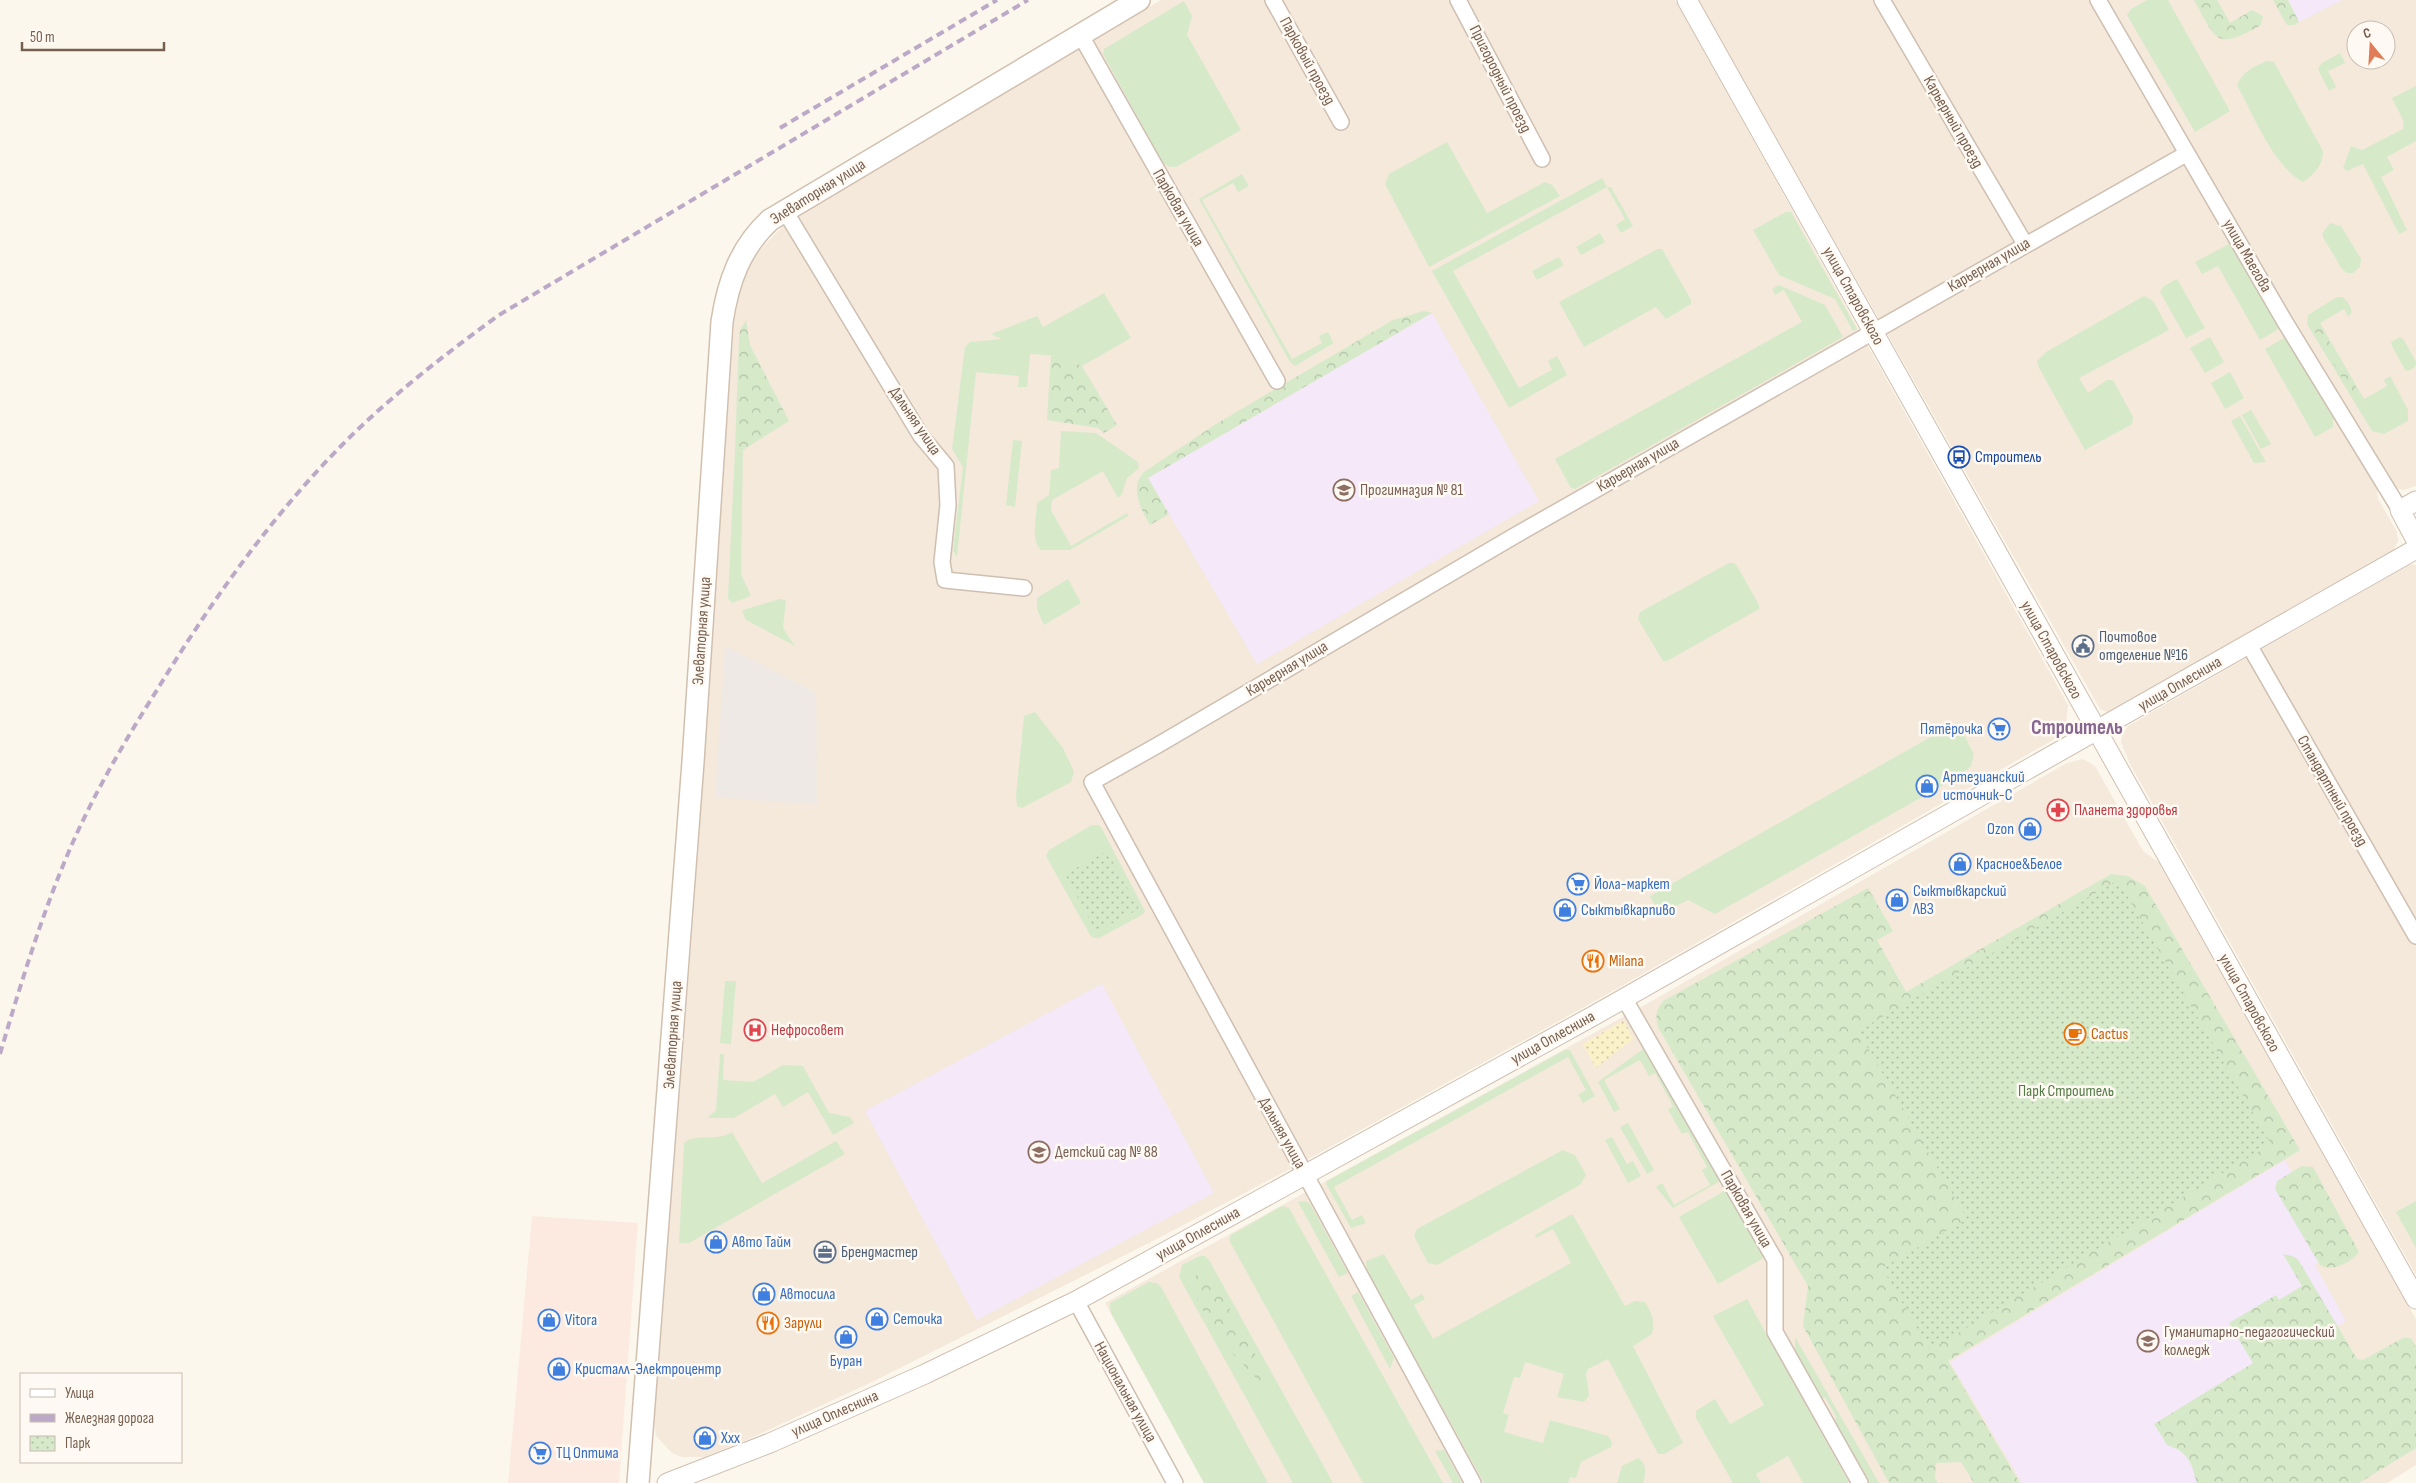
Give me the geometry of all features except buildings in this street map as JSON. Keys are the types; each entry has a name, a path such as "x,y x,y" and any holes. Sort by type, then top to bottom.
{"main road":[{"name":"Элеваторная улица","path":"638,1483 686,859 722,322 730,281 746,247 765,225 784,211 1139,0"}],"street":[{"name":"Парковый проезд","path":"1273,0 1341,122"},
{"name":"Пригородный проезд","path":"1458,0 1542,159"},
{"name":"улица Старовского","path":"1687,0 2416,1298"},
{"name":"Карьерный проезд","path":"1882,0 2025,244"},
{"name":"улица Маегова","path":"2098,0 2186,154 2408,505"},
{"name":"Парковая улица","path":"1080,34 1277,381"},
{"name":"Карьерная улица","path":"1092,782 1475,558 2186,154"},
{"name":"Дальняя улица","path":"784,211 921,436 946,466 948,505 942,562 945,580 1024,588"},
{"path":"2408,505 2416,540"},
{"name":"улица Оплеснина","path":"667,1483 770,1443 925,1374 1076,1301 1624,998 2416,549"},
{"name":"Стандартный проезд","path":"2248,645 2416,936"},
{"name":"Дальняя улица","path":"1092,782 1474,1483"},
{"name":"Парковая улица","path":"1624,998 1776,1260 1775,1332 1860,1483"},
{"name":"Национальная улица","path":"1076,1301 1175,1483"}],"shaded area":[{"path":"1161,0 1675,0 2068,705 2065,733 1597,1000 1292,1168 1149,1243 872,1382 749,1439 704,1457 682,1457 672,1453 656,1436 654,1420 693,922 734,323 741,285 756,254 783,226 865,174"},
{"path":"1698,0 2416,0 2416,486 2403,490 2396,488 2390,479 2383,477 2376,482 2378,499 2397,532 2398,541 2389,555 2109,713 2100,709"},
{"path":"2288,0 2342,0 2299,22"},
{"name":"Прогимназия № 81","path":"1432,313 1539,501 1257,664 1148,478"},
{"path":"2410,564 2416,565 2416,1275 2130,764 2121,742 2123,733 2128,726"},
{"path":"725,646 816,693 817,805 715,797"},
{"path":"2083,759 2095,766 2143,851 2161,864 2416,1319 2416,1465 2387,1483 1204,1483 1105,1303 1650,1002 2067,763"},
{"name":"Детский сад № 88","path":"1102,984 1214,1193 977,1320 865,1111"},
{"name":"Гуманитарно-педагогический колледж","path":"2285,1160 2336,1252 2315,1265 2346,1321 2220,1398 2221,1483 2022,1483 1950,1362"},
{"path":"532,1216 638,1223 619,1483 508,1483"}],"green space":[{"path":"2147,0 2168,0 2230,111 2195,132 2127,15 2131,9"},
{"path":"2194,0 2217,0 2230,23 2252,10 2263,16 2261,25 2234,38 2219,38 2213,33"},
{"path":"2273,0 2288,0 2299,22 2294,25 2287,25"},
{"path":"1184,1 1192,16 1187,35 1241,130 1176,167 1170,167 1163,163 1103,54 1104,49"},
{"path":"2340,53 2345,63 2328,71 2336,87 2329,91 2318,69 2322,63"},
{"path":"2267,61 2274,62 2323,151 2322,161 2318,169 2303,182 2282,164 2273,152 2237,85 2246,73"},
{"path":"2416,86 2416,141 2387,157 2394,170 2381,177 2407,230 2399,234 2363,164 2347,171 2343,168 2351,146 2362,150 2403,129 2404,122 2392,98"},
{"path":"1447,142 1487,213 1545,182 1552,185 1560,196 1429,267 1385,184 1389,174"},
{"path":"1242,174 1249,186 1238,192 1233,183 1202,200 1292,359 1322,343 1319,336 1328,332 1333,342 1332,344 1295,366 1290,362 1199,199"},
{"path":"1602,178 1607,187 1453,271 1519,388 1552,370 1548,361 1557,356 1567,375 1509,408 1432,271"},
{"path":"1607,187 1611,187 1633,226 1621,233 1616,225 1625,219"},
{"path":"1786,212 1791,212 1857,329 1853,331 1835,299 1779,275 1753,230"},
{"path":"2330,223 2341,226 2361,259 2360,267 2353,273 2347,273 2342,269 2324,239 2322,234"},
{"path":"1600,233 1605,242 1581,255 1576,247"},
{"path":"2229,244 2235,248 2282,327 2260,340 2218,266 2202,274 2195,262"},
{"path":"1658,249 1662,249 1691,300 1691,304 1666,319 1656,307 1584,347 1559,302"},
{"path":"1559,257 1564,265 1537,280 1532,271"},
{"path":"2177,279 2205,328 2186,338 2160,292 2164,286"},
{"path":"1779,285 1825,305 1843,337 1575,489 1571,488 1555,459 1802,322 1784,290 1775,295 1772,289"},
{"path":"1104,293 1131,338 1082,366 1061,356 1030,354 1027,387 1018,387 1019,376 976,372 957,557 953,550 963,467 952,449 965,347 970,342 1002,339 991,334 1037,316 1043,327"},
{"path":"2144,296 2153,301 2169,330 2079,378 2088,393 2107,380 2113,380 2133,417 2132,424 2085,450 2039,368 2037,361 2046,352"},
{"path":"2337,297 2343,297 2346,300 2351,314 2348,316 2344,309 2320,323 2364,399 2387,386 2384,380 2390,376 2408,410 2408,421 2384,434 2372,431 2307,324 2308,315"},
{"path":"1424,311 1432,313 1148,478 1169,514 1150,525 1140,506 1137,491 1137,484 1144,472 1216,424 1393,320"},
{"path":"746,320 750,345 789,421 743,450 735,451 739,339 740,330"},
{"path":"2317,327 2322,329 2360,394 2359,399 2354,399 2315,332"},
{"path":"2210,337 2224,362 2205,373 2190,348"},
{"path":"2286,337 2333,418 2333,427 2315,437 2265,349"},
{"path":"2400,337 2404,340 2416,362 2415,367 2408,371 2405,370 2391,342"},
{"path":"1051,355 1061,356 1082,366 1117,425 1104,433 1098,428 1047,420"},
{"path":"2230,372 2244,398 2225,409 2211,383"},
{"path":"2251,410 2271,444 2261,449 2242,415"},
{"path":"2240,416 2266,462 2254,463 2231,421"},
{"path":"1061,431 1096,433 1138,462 1139,468 1127,478 1122,494 1118,498 1103,471 1052,500 1051,510 1071,546 1127,513 1128,516 1070,550 1041,550 1035,534 1037,503 1049,495 1051,470 1059,468"},
{"path":"1013,440 1022,441 1015,507 1006,505"},
{"path":"743,450 741,574 751,596 732,603 728,598 735,451"},
{"path":"1729,563 1734,563 1737,566 1759,605 1759,609 1667,661 1663,661 1638,619 1640,612"},
{"path":"1068,579 1081,603 1044,625 1037,609 1037,598"},
{"path":"780,599 786,600 783,628 795,646 746,620 742,611"},
{"path":"1035,712 1063,748 1074,772 1071,782 1022,808 1017,806 1016,796 1024,716"},
{"path":"1957,722 1974,754 1971,766 1961,775 1715,914 1688,900 1660,914 1650,896"},
{"path":"1092,825 1101,827 1145,911 1142,915 1099,938 1093,938 1090,935 1046,856 1049,850"},
{"path":"1107,851 1139,909 1096,932 1065,874"},
{"path":"2111,874 2128,876 2145,886 2300,1150 1948,1361 2020,1483 1974,1483 1961,1462 1936,1463 1935,1478 1938,1483 1889,1483 1803,1326 1808,1286 1658,1027 1656,1016 1659,1007 1663,1001 1868,888 1893,931 1877,940 1906,992"},
{"name":"Парк Строитель","path":"2118,880 2271,1144 1930,1350 1882,1268 1967,1219 1858,1031"},
{"path":"725,981 736,981 731,1044 720,1043"},
{"path":"1643,1049 1647,1049 1720,1179 1720,1181 1673,1208 1656,1187 1662,1183 1674,1205 1710,1185 1702,1170 1707,1167 1688,1132 1682,1134 1668,1110 1673,1106 1655,1073 1649,1076 1640,1060 1604,1080 1620,1109 1614,1112 1598,1082"},
{"path":"1565,1050 1570,1050 1595,1096 1583,1103 1578,1095 1586,1090 1568,1057 1334,1187 1352,1220 1362,1215 1366,1223 1351,1228 1326,1184 1327,1181"},
{"path":"720,1054 724,1054 723,1080 753,1082 783,1065 803,1066 829,1113 850,1117 854,1123 833,1135 808,1092 783,1107 775,1094 734,1118 707,1118 716,1110"},
{"path":"1628,1123 1654,1170 1647,1174 1620,1127"},
{"path":"732,1132 762,1183 836,1141 845,1154 689,1243 679,1243 684,1143 695,1138 718,1137"},
{"path":"1612,1137 1627,1164 1633,1161 1641,1176 1628,1183 1605,1140"},
{"path":"1563,1150 1575,1155 1586,1175 1580,1185 1437,1265 1428,1263 1414,1236 1417,1229"},
{"path":"2302,1166 2313,1167 2359,1252 2351,1260 2336,1267 2320,1265 2275,1189 2277,1181"},
{"path":"1726,1190 1763,1255 1762,1259 1718,1284 1679,1217"},
{"path":"1306,1201 1310,1204 1348,1273 1339,1277 1298,1202"},
{"path":"2416,1201 2416,1248 2396,1212"},
{"path":"1282,1206 1289,1208 1443,1483 1363,1483 1229,1240 1231,1235"},
{"path":"1573,1215 1625,1306 1635,1301 1645,1302 1649,1310 1653,1321 1652,1334 1633,1346 1683,1443 1664,1454 1658,1454 1608,1359 1588,1369 1586,1374 1589,1395 1584,1402 1557,1397 1564,1374 1525,1362 1520,1378 1514,1377 1503,1413 1509,1415 1504,1432 1543,1443 1550,1420 1608,1436 1612,1442 1611,1447 1581,1462 1576,1478 1570,1477 1568,1483 1484,1483 1367,1271 1366,1261 1384,1254 1411,1300 1422,1294 1425,1299 1414,1305 1433,1339 1571,1263 1553,1229 1536,1238 1535,1235"},
{"path":"2283,1254 2295,1257 2299,1261 2357,1359 2363,1360 2403,1338 2411,1338 2416,1347 2416,1448 2359,1483 2197,1483 2191,1464 2186,1456 2179,1450 2167,1445 2154,1424 2253,1363 2229,1323 2276,1295 2279,1300 2302,1286"},
{"path":"1200,1256 1205,1256 1209,1260 1333,1483 1293,1483 1179,1277 1182,1265"},
{"path":"1200,1273 1207,1274 1214,1281 1269,1379 1263,1383 1216,1336 1193,1291 1194,1277"},
{"path":"1149,1282 1157,1283 1161,1287 1268,1483 1204,1483 1111,1313 1110,1303"},
{"path":"1358,1292 1394,1358 1390,1369 1351,1296"},
{"path":"1747,1299 1849,1483 1803,1483 1788,1456 1756,1474 1761,1483 1733,1483 1696,1418 1696,1411 1715,1399 1730,1424 1764,1405 1713,1316"},
{"path":"1795,1337 1879,1483 1869,1483 1833,1420 1837,1418 1825,1397 1821,1399 1795,1354"},
{"path":"1444,1450 1462,1483 1453,1483 1435,1451"},
{"path":"1638,1458 1643,1463 1645,1469 1643,1483 1617,1483 1622,1466"}],"sand":[{"path":"1624,1020 1633,1039 1596,1068 1583,1044"}],"railway":[{"path":"780,128 997,0"},
{"path":"0,1054 42,920 62,868 91,803 134,727 222,590 270,526 322,465 385,404 422,373 499,315 1028,0"}],"place":[{"name":"Строитель","path":"1959,457"},
{"name":"Прогимназия № 81","path":"1344,490"},
{"name":"Почтовое отделение №16","path":"2083,646"},
{"name":"Пятёрочка","path":"1999,729"},
{"name":"Артезианский источник-С","path":"1927,786"},
{"name":"Планета здоровья","path":"2058,810"},
{"name":"Ozon","path":"2030,829"},
{"name":"Красное&Белое","path":"1960,864"},
{"name":"Йола-маркет","path":"1578,884"},
{"name":"Сыктывкарский ЛВЗ","path":"1897,900"},
{"name":"Сыктывкарпиво","path":"1565,910"},
{"name":"Milana","path":"1593,961"},
{"name":"Нефросовет","path":"755,1030"},
{"name":"Cactus","path":"2075,1034"},
{"name":"Детский сад № 88","path":"1039,1152"},
{"name":"Авто Тайм","path":"716,1242"},
{"name":"Брендмастер","path":"825,1252"},
{"name":"Автосила","path":"764,1294"},
{"name":"Сеточка","path":"877,1319"},
{"name":"Vitora","path":"549,1320"},
{"name":"Зарули","path":"768,1323"},
{"name":"Буран","path":"846,1337"},
{"name":"Гуманитарно-педагогический колледж","path":"2148,1341"},
{"name":"Кристалл-Электроцентр","path":"559,1369"},
{"name":"Xxx","path":"705,1438"},
{"name":"ТЦ Оптима","path":"540,1453"}],"district":[{"name":"Строитель","path":"2077,727"}]}
